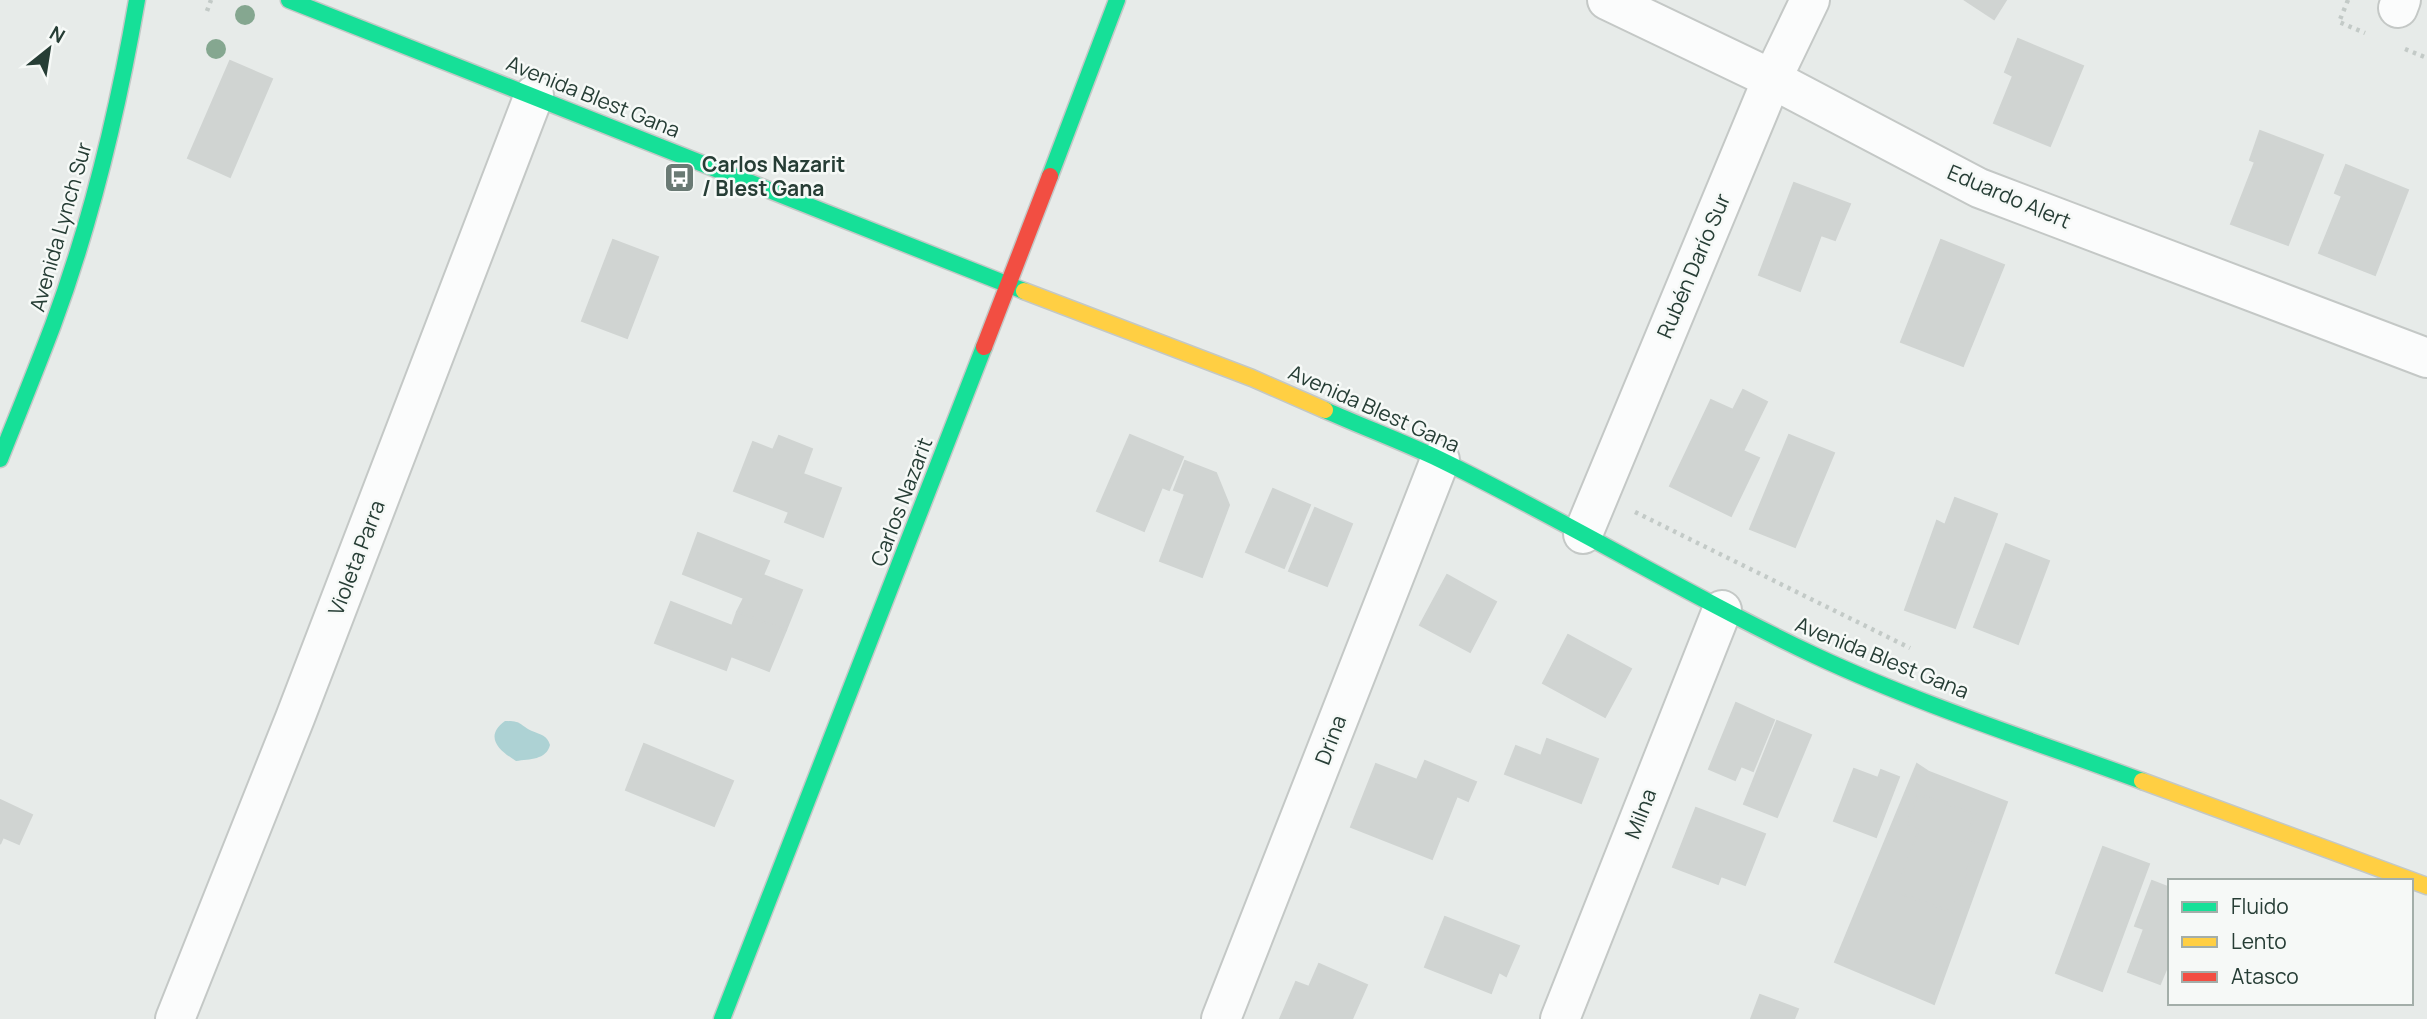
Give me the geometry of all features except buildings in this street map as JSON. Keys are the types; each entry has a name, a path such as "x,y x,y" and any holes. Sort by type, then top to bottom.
{"street":[{"name":"Avenida Lynch Sur","path":"0,459 54,323 99,179 125,68 137,0"},
{"name":"Avenida Blest Gana","path":"289,0 1008,285 1252,378 1440,460 1722,610 1819,657 1902,692 2408,879"},
{"name":"Carlos Nazarit","path":"722,1019 1117,0"},
{"name":"Eduardo Alert","path":"1607,0 1772,79 1979,188 2427,358"},
{"name":"Rubén Darío Sur","path":"1583,534 1772,79 1810,0"},
{"name":"Violeta Parra","path":"175,1019 295,718 534,95"},
{"name":"Drina","path":"1221,1019 1440,460"},
{"name":"Milna","path":"1560,1019 1722,610"}],"path":[{"path":"207,11 211,0"}],"water":[{"path":"505,721 518,723 543,736 550,745 548,750 532,759 516,761 510,757 496,743 495,738 495,733"}],"traffic: fast":[{"path":"0,459 53,325 92,205 137,0"},
{"path":"289,0 1024,291"},
{"path":"1050,176 1117,0"},
{"path":"722,1019 984,347"},
{"path":"1325,410 1441,460 1816,656 1937,707 2142,781"}],"traffic: slow":[{"path":"1024,291 1252,378 1325,410"},
{"path":"2142,781 2408,879"},
{"path":"2413,881 2427,886"}],"traffic: jam":[{"path":"984,347 1050,176"}],"place":[{"name":"Carlos Nazarit / Blest Gana","path":"679,177"}]}
